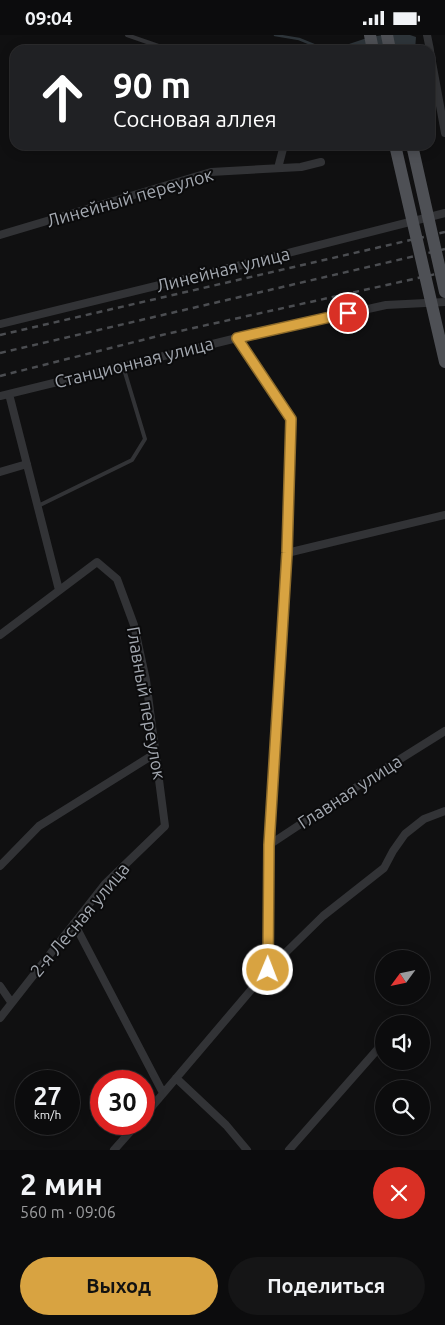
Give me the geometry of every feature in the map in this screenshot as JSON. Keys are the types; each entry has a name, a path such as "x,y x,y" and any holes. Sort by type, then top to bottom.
{"main road":[{"path":"396,150 445,362"},
{"path":"413,150 445,292"}],"street":[{"path":"435,75 445,133"},
{"path":"278,168 283,150"},
{"name":"Линейный переулок","path":"0,235 212,172 301,167 321,162"},
{"name":"Линейная улица","path":"0,324 219,271 445,213"},
{"name":"Станционная улица","path":"0,396 237,338 386,305 445,302"},
{"path":"237,338 291,419 287,553 269,845 268,970"},
{"path":"0,635 59,590 9,394"},
{"path":"0,472 27,464"},
{"path":"287,553 445,515"},
{"name":"Главный переулок","path":"59,590 97,562 117,579 134,625 146,680 165,826"},
{"name":"Главная улица","path":"269,845 445,731"},
{"path":"0,866 39,826 156,753"},
{"path":"155,1103 268,970 323,916 384,868 405,834 424,819 445,811"},
{"name":"2-я Лесная улица","path":"0,1018 105,884 165,826"},
{"path":"74,923 163,1093"},
{"path":"0,986 11,1002"},
{"path":"289,1150 375,1052"},
{"path":"176,1078 226,1125 248,1150"},
{"path":"114,1150 127,1135"}],"lane":[{"path":"127,35 156,45"},
{"path":"38,505 132,460 145,439 124,366"}],"shaded area":[{"path":"410,35 416,37 415,45 346,45 370,37"}],"waterway":[{"path":"275,35 299,39 314,45"}],"railway":[{"path":"0,335 445,232"},
{"path":"0,353 445,249"},
{"path":"0,376 162,335 445,272"}],"route":[{"path":"268,970 269,845 287,553 291,419 237,338 348,313"}]}
